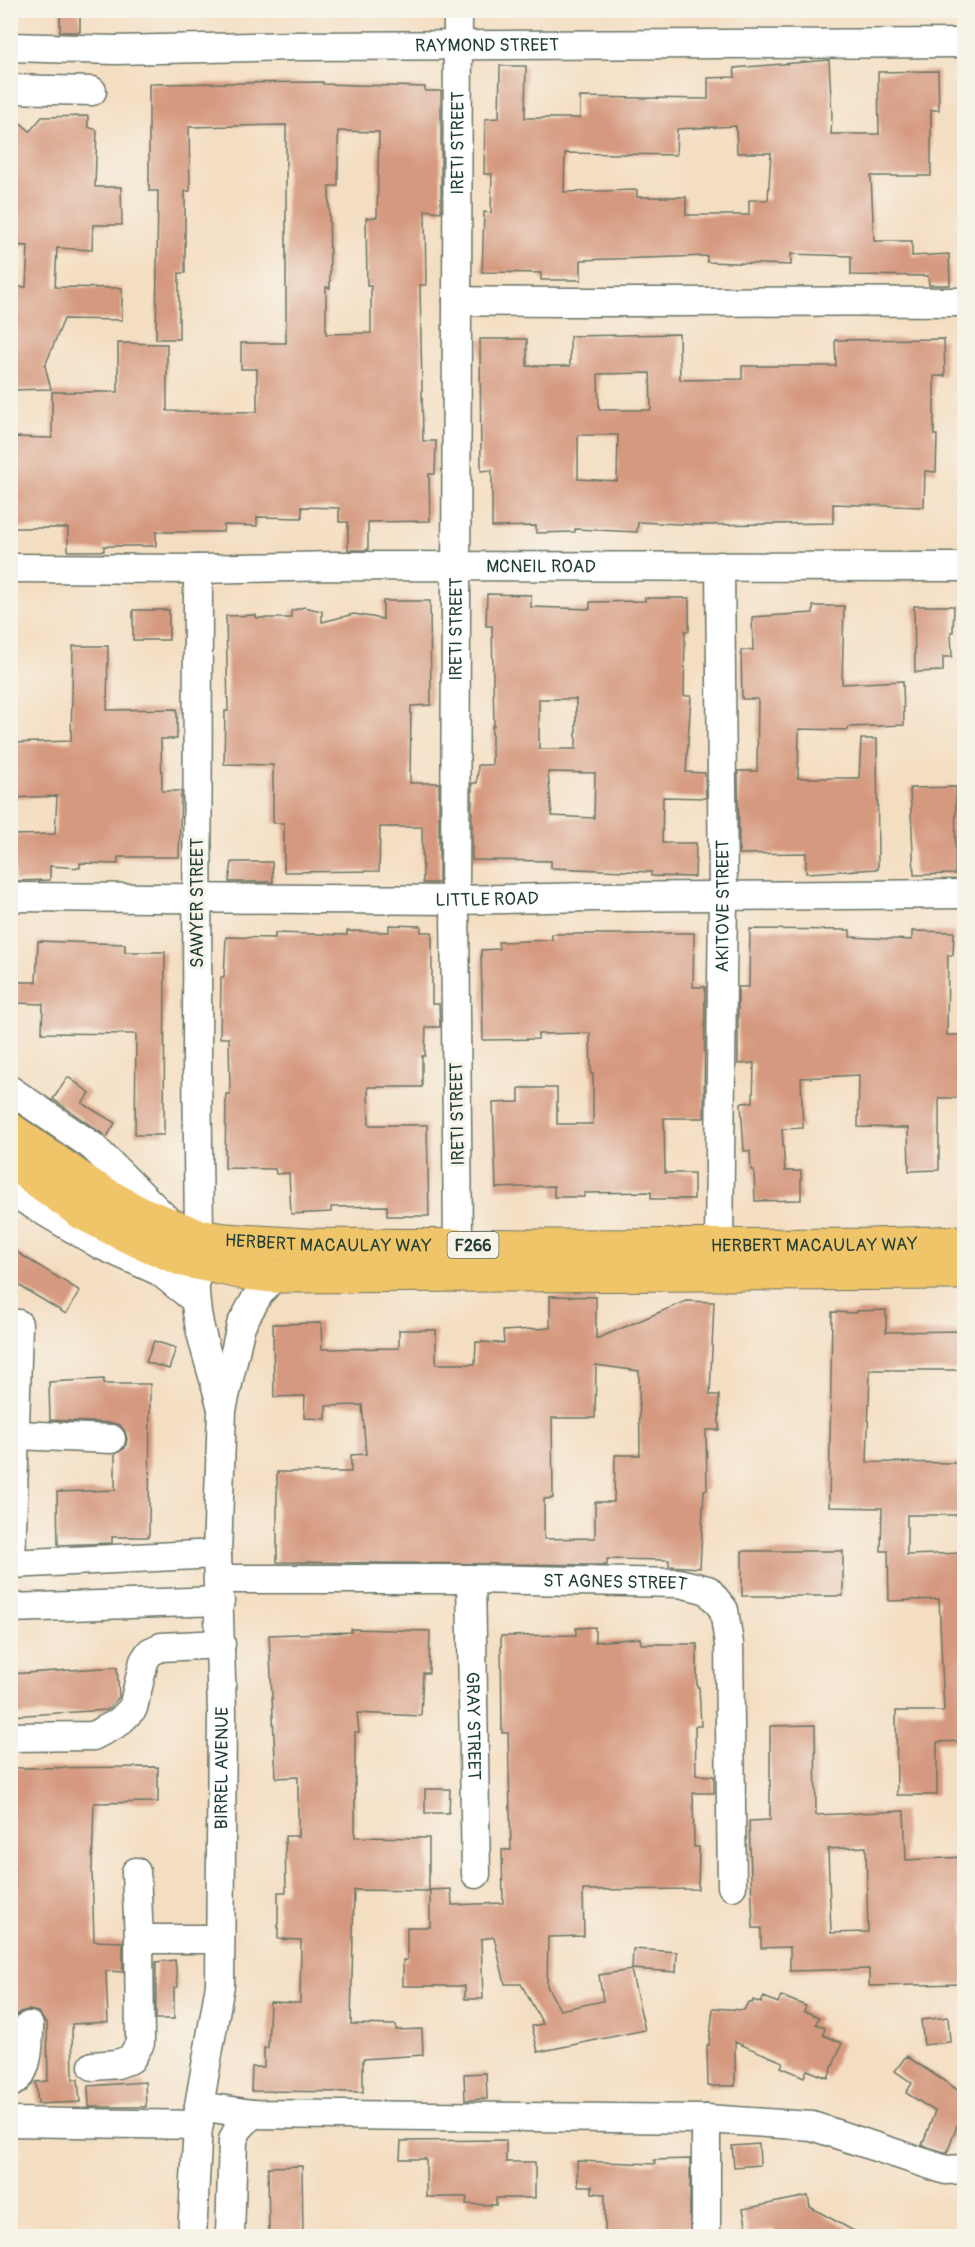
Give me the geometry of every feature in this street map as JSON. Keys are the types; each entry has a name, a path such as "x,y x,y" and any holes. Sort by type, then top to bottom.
{"highway":[{"name":"HERBERT MACAULAY WAY","path":"10,1129 90,1185 136,1211 182,1251"},
{"name":"HERBERT MACAULAY WAY","path":"10,1161 82,1213 125,1235 182,1251 244,1273 274,1276 964,1273"},
{"name":"HERBERT MACAULAY WAY","path":"182,1251 225,1240 308,1245 719,1245 964,1242"}],"street":[{"name":"IRETI STREET","path":"458,10 455,900 458,1245"},
{"name":"RAYMOND STREET","path":"10,47 92,50 297,46 964,43"},
{"path":"10,89 92,91"},
{"path":"457,301 964,302"},
{"name":"AKITOVE STREET","path":"719,1245 723,896 720,566"},
{"name":"MCNEIL ROAD","path":"10,568 964,567"},
{"name":"SAWYER STREET","path":"198,569 197,900 182,1251 196,1315 222,1410"},
{"name":"LITTLE ROAD","path":"10,897 455,900 964,894"},
{"path":"10,1090 92,1146 182,1251"},
{"path":"10,1191 99,1244 182,1251"},
{"path":"222,1410 242,1324 258,1294 274,1276"},
{"path":"18,1324 11,1564 219,1578"},
{"name":"BIRREL AVENUE","path":"192,2236 199,2115 220,1985 221,1644 219,1578 222,1410"},
{"path":"16,1435 111,1439"},
{"path":"10,1608 219,1578"},
{"name":"ST AGNES STREET","path":"219,1578 679,1583 708,1590 724,1610 729,1644 732,1886"},
{"name":"GRAY STREET","path":"471,1579 476,1874"},
{"path":"10,1737 93,1736 118,1723 133,1708 144,1661 150,1652 161,1647 221,1644"},
{"path":"93,2066 117,2064 131,2059 140,2043 136,1872"},
{"path":"139,1939 220,1939"},
{"path":"10,2083 16,2081 23,2070 30,2049 29,2026"},
{"path":"230,2236 233,2140 238,2129 252,2114"},
{"path":"10,2122 252,2114 706,2119 812,2126 946,2170 964,2169"},
{"path":"706,2119 706,2236"}],"building":[{"path":"60,10 80,10 80,32 60,32"},
{"path":"829,60 831,134 879,134 878,72 938,71 939,110 931,110 931,176 871,176 874,241 912,241 912,256 949,254 950,285 929,285 928,276 851,275 851,256 791,254 791,265 707,262 707,256 581,260 581,280 541,280 541,273 482,272 484,212 491,213 492,174 484,174 485,119 499,118 500,66 526,66 525,118 580,118 580,97 708,99 708,78 735,77 734,68","holes":["736,126 737,153 771,153 768,200 749,200 749,215 686,215 686,197 637,197 637,190 564,192 565,153 676,155 677,129"]},
{"path":"323,82 323,84 425,87 425,91 441,91 441,212 425,210 426,285 420,285 423,441 436,441 435,474 429,474 430,521 368,522 368,550 348,550 348,522 339,522 339,508 302,507 302,518 257,517 257,526 224,525 223,532 156,532 156,546 104,546 104,551 68,551 68,528 10,528 10,437 52,438 52,392 118,392 118,343 167,344 167,411 257,412 257,369 241,369 241,343 286,343 286,125 189,127 190,191 185,191 185,273 179,273 179,339 156,339 158,191 149,191 149,84","holes":["338,131 379,132 377,217 366,218 367,286 371,286 371,333 326,334 326,287 330,288 329,186 338,186"]},
{"path":"10,114 30,131 42,117 88,116 88,127 97,130 95,187 121,187 122,225 93,225 92,250 57,248 55,287 122,288 122,320 64,319 45,366 51,389 10,390 10,287 26,287 28,246 10,245"},
{"path":"679,334 680,380 742,379 742,366 836,366 835,340 944,339 945,376 934,376 936,472 925,471 924,507 833,504 833,523 700,525 638,522 637,532 575,529 575,532 536,533 536,526 492,527 492,470 481,471 480,339 527,339 527,366 570,366 570,336","holes":["650,373 651,410 599,410 598,374","578,435 618,435 617,481 578,479"]},
{"path":"487,594 531,595 531,607 590,609 590,602 689,598 689,631 685,631 684,696 691,696 686,772 705,773 706,798 663,797 662,843 696,843 695,877 651,876 651,872 551,868 551,861 472,860 472,783 477,783 478,765 492,765 492,726 494,726 492,626 486,626","holes":["539,699 576,699 576,749 539,749","548,772 595,773 594,818 552,816"]},
{"path":"383,601 430,601 431,705 411,706 410,783 439,783 439,883 423,883 422,827 380,827 379,871 284,872 284,823 273,823 273,765 224,764 225,711 228,711 226,616 256,615 256,618 291,618 291,611 304,607 322,611 322,622 354,614 383,619"},
{"path":"813,606 844,606 842,684 903,681 904,725 848,727 848,730 799,729 798,778 859,778 861,739 877,739 878,869 806,873 806,853 739,854 738,771 757,771 758,699 742,699 741,650 753,650 752,617 813,613"},
{"path":"914,606 954,606 953,632 951,632 952,657 943,657 943,671 915,672"},
{"path":"133,610 169,610 169,640 133,640"},
{"path":"73,646 108,646 107,710 177,709 177,739 161,739 162,791 181,791 179,857 118,857 118,864 80,863 80,868 50,866 50,880 15,881 13,835 55,834 57,796 10,798 10,743 71,741"},
{"path":"956,787 955,874 914,875 910,788"},
{"path":"232,862 272,862 273,882 229,882"},
{"path":"389,925 421,926 421,932 432,932 432,1004 439,1004 440,1027 426,1027 425,1056 422,1056 422,1087 368,1087 369,1125 427,1125 429,1216 387,1216 387,1206 331,1207 331,1212 291,1214 289,1173 276,1174 275,1169 225,1168 226,1094 230,1094 229,1038 220,1038 221,977 224,977 226,937 275,938 275,933 347,935 347,931 389,932"},
{"path":"750,929 850,930 850,937 912,940 912,931 954,932 953,955 948,955 947,1035 964,1035 964,1098 939,1098 939,1170 909,1171 908,1128 858,1127 859,1075 801,1078 803,1128 782,1129 785,1171 801,1171 801,1200 755,1201 754,1170 751,1170 750,1151 744,1151 741,1103 753,1102 754,1063 738,1064 738,987 749,987"},
{"path":"694,933 693,987 705,987 704,1118 664,1118 665,1173 694,1173 694,1199 651,1199 651,1192 584,1193 584,1197 554,1197 554,1186 496,1188 493,1103 519,1102 519,1088 557,1088 557,1124 593,1124 593,1074 591,1074 590,1033 538,1034 538,1039 483,1040 481,950 499,949 498,942 552,940 552,934"},
{"path":"38,941 125,944 125,952 165,952 164,1135 135,1135 136,1034 42,1033 43,1004 17,1003 18,982 36,982"},
{"path":"68,1077 90,1093 82,1103 115,1123 107,1137 53,1099"},
{"path":"10,1248 80,1291 66,1314 10,1280"},
{"path":"550,1296 596,1297 596,1339 686,1301 714,1302 710,1395 719,1395 719,1430 706,1430 707,1490 704,1490 700,1568 669,1566 669,1560 607,1559 607,1565 277,1562 277,1472 351,1472 351,1455 366,1454 362,1405 326,1406 326,1419 304,1418 305,1396 274,1397 273,1324 321,1323 322,1349 399,1348 399,1330 436,1330 436,1364 475,1364 476,1342 504,1343 503,1331 550,1328","holes":["596,1365 639,1371 640,1455 615,1455 614,1502 595,1502 595,1538 544,1539 544,1499 553,1498 552,1418 595,1418"]},
{"path":"886,1310 886,1332 964,1331 964,1370 870,1370 867,1462 962,1463 961,1515 907,1515 907,1555 964,1553 964,1741 937,1742 937,1795 897,1795 896,1711 944,1711 939,1599 889,1601 888,1551 881,1551 882,1508 829,1507 832,1312 857,1313 857,1311"},
{"path":"154,1341 176,1348 169,1369 146,1362"},
{"path":"104,1379 104,1384 150,1384 149,1537 112,1537 112,1543 58,1545 57,1492 115,1490 115,1454 125,1448 127,1439 120,1425 112,1423 50,1420 49,1382"},
{"path":"742,1551 843,1551 843,1596 742,1596"},
{"path":"595,1627 595,1642 640,1638 641,1644 697,1644 697,1687 699,1687 701,1726 695,1726 696,1775 714,1776 714,1793 693,1793 694,1847 699,1847 698,1889 583,1890 584,1936 548,1937 547,1986 560,2010 603,2001 599,1975 631,1970 645,2030 538,2052 532,2026 543,2024 521,1984 505,1984 494,1937 481,1939 483,1999 465,1999 465,1986 403,1986 403,1960 407,1960 407,1927 430,1927 430,1890 451,1889 452,1905 503,1903 502,1850 511,1850 508,1733 502,1733 501,1636 576,1635 576,1628"},
{"path":"351,1629 430,1631 429,1673 423,1673 421,1716 357,1713 359,1732 355,1732 355,1837 429,1838 429,1891 354,1890 351,2024 396,2025 396,2030 422,2029 423,2055 363,2059 363,2092 251,2091 252,2067 264,2067 264,2048 268,2048 270,2002 300,2003 301,1940 278,1939 278,1892 286,1892 285,1836 298,1836 298,1777 276,1778 269,1635 351,1632"},
{"path":"117,1667 119,1697 107,1710 10,1716 10,1674"},
{"path":"815,1725 816,1815 904,1811 906,1860 964,1857 964,1984 869,1986 869,1969 790,1971 790,1947 761,1948 761,1928 753,1928 749,1821 770,1820 770,1726","holes":["866,1847 868,1932 831,1933 828,1849"]},
{"path":"158,1767 158,1802 94,1803 92,1871 94,1941 123,1942 123,1972 106,1971 108,2022 72,2024 73,2079 78,2079 80,2102 38,2104 36,2082 48,2081 47,2022 38,2012 28,2010 20,2012 10,2024 10,1889 15,1889 10,1768"},
{"path":"425,1789 450,1789 449,1813 425,1813"},
{"path":"633,1949 677,1952 676,1972 632,1969"},
{"path":"175,1960 178,1987 174,1988 174,2019 156,2019 156,1962"},
{"path":"781,1996 806,2006 804,2011 819,2017 816,2024 825,2028 823,2035 842,2043 828,2078 807,2070 804,2077 781,2067 783,2062 735,2042 735,2086 708,2086 707,2045 709,2045 713,2008 744,2010 748,2002 752,2003 753,2000 761,2003 764,1997 778,2003"},
{"path":"948,2017 950,2042 924,2045 921,2020"},
{"path":"906,2056 964,2094 964,2131 957,2126 947,2153 922,2145 935,2111 906,2093 912,2083 895,2071"},
{"path":"486,2073 487,2099 465,2100 464,2074"},
{"path":"145,2082 146,2107 89,2107 88,2086"},
{"path":"506,2140 506,2162 535,2162 535,2198 496,2198 496,2205 466,2204 467,2197 426,2197 426,2159 400,2159 401,2141"},
{"path":"759,2144 760,2165 734,2167 732,2146"},
{"path":"690,2159 690,2236 605,2236 605,2194 592,2193 592,2186 578,2186 577,2161 655,2164 654,2160"},
{"path":"302,2166 303,2236 269,2236 268,2167"},
{"path":"808,2196 810,2207 863,2236 775,2236 774,2229 748,2234 743,2209"}]}
